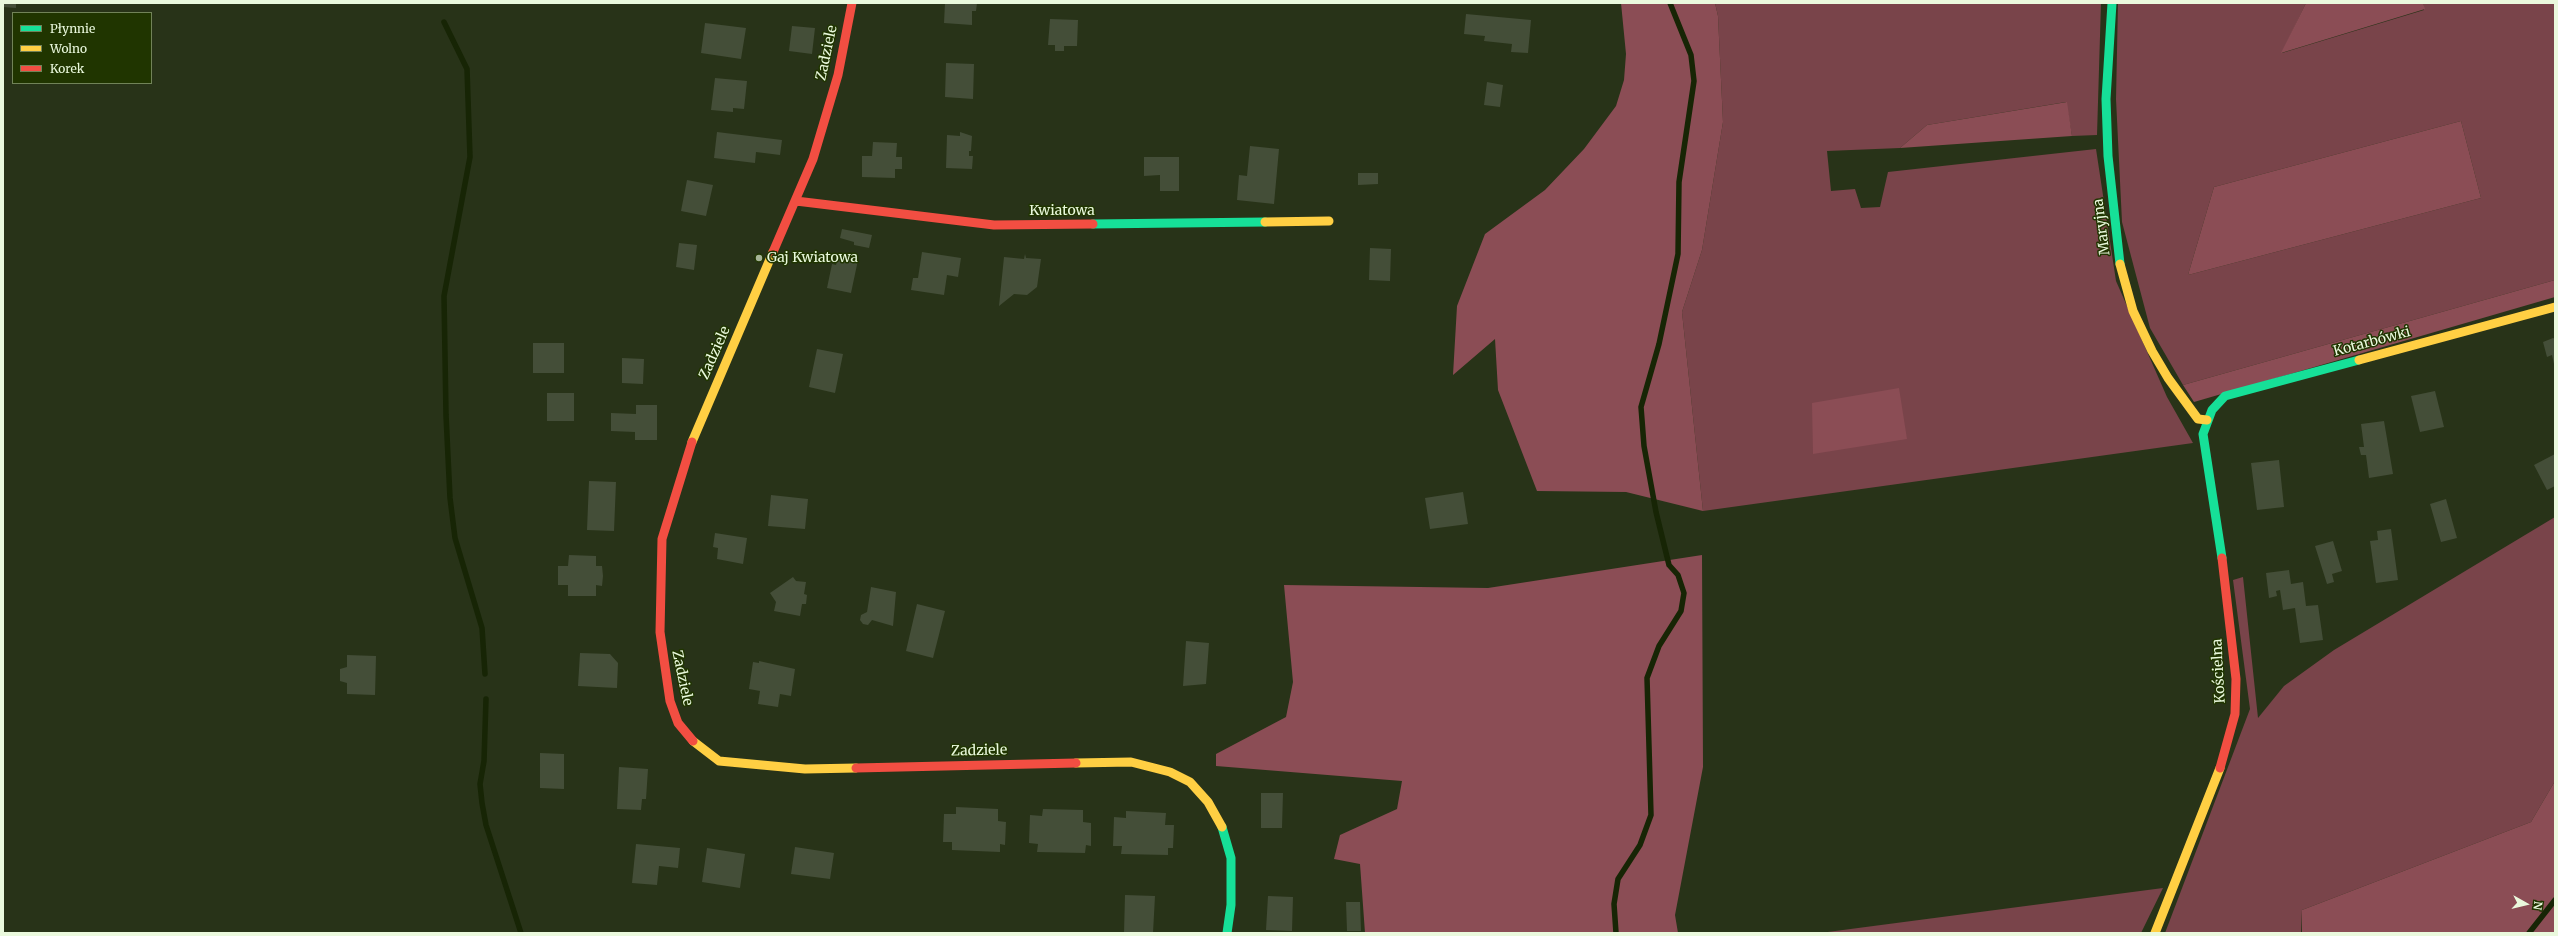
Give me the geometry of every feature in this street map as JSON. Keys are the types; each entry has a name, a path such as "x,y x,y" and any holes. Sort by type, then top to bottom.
{"street":[{"name":"Zadziele","path":"852,3 829,106 813,159 686,457 662,539 660,632 670,701 678,723 703,751 719,761 744,765 805,769 1131,762 1170,772 1190,782 1208,802 1222,826 1231,858 1231,905 1228,933"},
{"name":"Maryjna","path":"2112,3 2106,106 2108,156 2120,266 2133,311 2152,351 2168,378 2198,419 2207,420"},
{"name":"Kwiatowa","path":"796,201 994,225 1329,221"},
{"name":"Kotarbówki","path":"2207,420 2225,396 2555,307"},
{"name":"Kościelna","path":"2155,933 2226,752 2235,714 2236,679 2228,596 2203,434 2207,420"}],"shaded area":[{"path":"1621,3 1715,3 1718,16 1723,122 1702,250 1682,312 1703,511 1626,492 1537,491 1498,390 1495,339 1453,375 1457,306 1485,234 1545,190 1584,149 1616,106 1624,80 1626,54"},
{"path":"1715,3 2101,3 2097,135 2072,136 2066,102 1927,125 1900,148 1827,151 1831,191 1855,189 1861,208 1880,207 1888,172 2096,149 2116,281 2167,397 2193,443 1703,511 1682,312 1702,250 1723,122 1718,16"},
{"path":"2118,3 2306,3 2282,53 2424,10 2423,3 2555,3 2555,280 2183,385 2150,328 2122,222 2116,99","holes":["2461,121 2481,198 2188,275 2214,187"]},
{"path":"2306,3 2423,3 2425,9 2281,53"},
{"path":"2067,102 2072,136 1900,148 1927,125"},
{"path":"2461,121 2481,198 2188,275 2214,187"},
{"path":"2555,280 2555,297 2194,402 2183,385"},
{"path":"1899,388 1907,439 1813,454 1812,403"},
{"path":"2555,517 2555,781 2531,822 2302,910 2301,933 2165,933 2250,709 2233,580 2243,577 2258,718 2284,686 2334,650"},
{"path":"1702,555 1703,767 1675,915 1678,933 1365,933 1360,864 1334,859 1340,835 1397,809 1402,781 1216,766 1216,754 1286,717 1293,682 1284,585 1488,588"},
{"path":"2555,781 2555,933 2302,933 2302,910 2531,822"},
{"path":"2163,888 2141,933 1820,933"}],"building":[{"path":"3,3 16,3 16,8 3,7"},
{"path":"945,3 977,3 976,11 972,11 972,25 944,23"},
{"path":"1466,14 1531,20 1528,53 1511,52 1512,44 1484,41 1485,36 1464,34"},
{"path":"1050,19 1078,20 1077,46 1064,46 1064,51 1055,51 1055,45 1048,45"},
{"path":"705,23 746,28 741,59 701,53"},
{"path":"792,26 815,28 812,54 789,51"},
{"path":"946,63 974,64 973,99 945,97"},
{"path":"715,78 747,81 744,109 733,108 733,112 711,110"},
{"path":"1487,82 1503,85 1500,107 1484,105"},
{"path":"717,132 782,140 780,155 756,152 755,163 714,158"},
{"path":"960,132 972,136 971,151 969,151 969,156 973,156 972,169 946,168 947,135 960,136"},
{"path":"873,142 897,143 896,157 902,157 902,169 895,169 895,178 862,177 862,156 872,156"},
{"path":"1250,146 1279,149 1274,204 1237,200 1239,175 1247,176"},
{"path":"1144,157 1179,157 1179,191 1160,191 1160,175 1144,176"},
{"path":"1358,173 1378,173 1378,184 1358,185"},
{"path":"687,180 713,185 706,216 681,211"},
{"path":"842,229 872,235 869,248 854,245 854,242 840,238"},
{"path":"679,243 697,245 694,270 676,267"},
{"path":"1370,248 1391,249 1390,281 1369,280"},
{"path":"922,252 961,258 958,277 947,275 944,295 911,290 913,278 918,278"},
{"path":"1025,254 1026,258 1041,259 1037,287 1027,295 1014,294 999,306 1004,257 1024,259"},
{"path":"838,256 858,260 851,293 827,288 832,264 836,265"},
{"path":"2553,338 2555,339 2554,364 2552,355 2547,357 2543,342"},
{"path":"533,343 564,343 564,373 533,373"},
{"path":"817,349 843,354 835,393 809,387"},
{"path":"622,358 644,359 643,384 622,383"},
{"path":"2435,391 2444,427 2420,432 2411,396"},
{"path":"547,393 574,393 574,421 547,421"},
{"path":"636,405 657,405 657,440 635,440 635,432 611,431 611,413 636,414"},
{"path":"2384,421 2393,474 2369,478 2366,455 2361,455 2359,447 2364,447 2361,424"},
{"path":"2555,454 2555,486 2547,490 2534,465"},
{"path":"2279,460 2284,507 2257,510 2251,463"},
{"path":"589,481 616,482 614,531 587,530"},
{"path":"1463,492 1468,524 1430,529 1425,498"},
{"path":"771,495 808,499 805,529 768,526"},
{"path":"2446,499 2457,538 2441,542 2430,504"},
{"path":"2391,529 2398,580 2376,583 2370,541 2378,540 2377,531"},
{"path":"715,533 747,538 743,564 717,559 718,548 713,547"},
{"path":"2333,541 2342,571 2332,574 2334,582 2327,584 2315,546"},
{"path":"569,555 596,556 596,566 602,566 603,576 602,586 596,585 596,596 568,596 568,585 558,585 558,566 568,566"},
{"path":"2289,570 2291,584 2303,582 2306,606 2318,605 2323,640 2300,643 2295,608 2283,610 2280,590 2276,591 2277,596 2269,598 2266,573"},
{"path":"793,577 796,581 806,582 804,594 807,595 806,604 802,604 800,616 774,611 776,602 770,593"},
{"path":"871,587 896,592 893,626 872,620 868,625 863,624 860,620 861,615 867,612"},
{"path":"917,604 945,611 933,658 906,651"},
{"path":"1186,641 1209,643 1206,684 1183,686"},
{"path":"580,653 610,654 618,663 617,688 578,686"},
{"path":"347,655 376,656 375,695 347,694 347,683 340,681 340,669 347,667"},
{"path":"759,661 795,669 791,696 780,694 778,707 758,704 760,691 749,689 753,662 759,663"},
{"path":"540,753 564,754 564,789 540,788"},
{"path":"619,767 648,769 646,799 642,799 641,810 617,809"},
{"path":"1261,793 1283,793 1282,828 1261,828"},
{"path":"956,807 998,809 998,821 1006,822 1005,845 1000,844 1000,852 952,850 952,842 943,842 944,814 956,814"},
{"path":"1043,809 1083,810 1083,822 1091,823 1091,846 1086,845 1085,853 1037,852 1038,844 1029,843 1030,815 1042,816"},
{"path":"1126,811 1166,813 1165,825 1174,825 1173,848 1168,848 1168,855 1121,854 1122,846 1113,846 1114,817 1126,818"},
{"path":"636,844 680,848 678,868 659,866 657,885 632,883"},
{"path":"795,847 834,853 830,879 791,874"},
{"path":"707,848 745,854 740,888 702,882"},
{"path":"1125,895 1155,896 1153,933 1124,933"},
{"path":"1268,896 1293,897 1292,931 1266,930"},
{"path":"1346,902 1360,902 1361,931 1347,931"}],"waterway":[{"path":"1616,933 1614,904 1618,879 1640,845 1651,815 1647,678 1659,646 1681,611 1684,593 1678,575 1669,565 1656,512 1644,446 1641,407 1659,344 1678,254 1679,182 1694,81 1691,55 1670,3"},
{"path":"444,22 467,69 470,157 444,296 446,415 450,498 455,538 482,628 485,674"},
{"path":"486,699 484,761 480,784 482,803 486,825 521,933"},
{"path":"2529,933 2555,900"}],"traffic: fast":[{"path":"2112,3 2106,99 2108,156 2120,264"},
{"path":"1093,224 1265,222"},
{"path":"2222,558 2203,434 2212,410 2225,396 2359,360"},
{"path":"1222,827 1231,858 1231,905 1227,933"}],"traffic: slow":[{"path":"1265,222 1329,221"},
{"path":"692,442 773,252"},
{"path":"2120,264 2133,311 2152,351 2168,378 2198,419 2207,420"},
{"path":"2359,360 2555,307"},
{"path":"693,741 719,761 805,769 856,768"},
{"path":"1076,763 1131,762 1170,772 1190,782 1208,802 1222,827"},
{"path":"2155,933 2220,768"}],"traffic: jam":[{"path":"773,252 813,159 838,75 852,3"},
{"path":"796,201 994,225 1093,224"},
{"path":"692,442 662,539 660,632 670,701 678,723 693,741"},
{"path":"2220,768 2235,714 2236,679 2222,558"},
{"path":"856,768 1076,763"}],"place":[{"name":"Gaj Kwiatowa","path":"759,258"}]}
